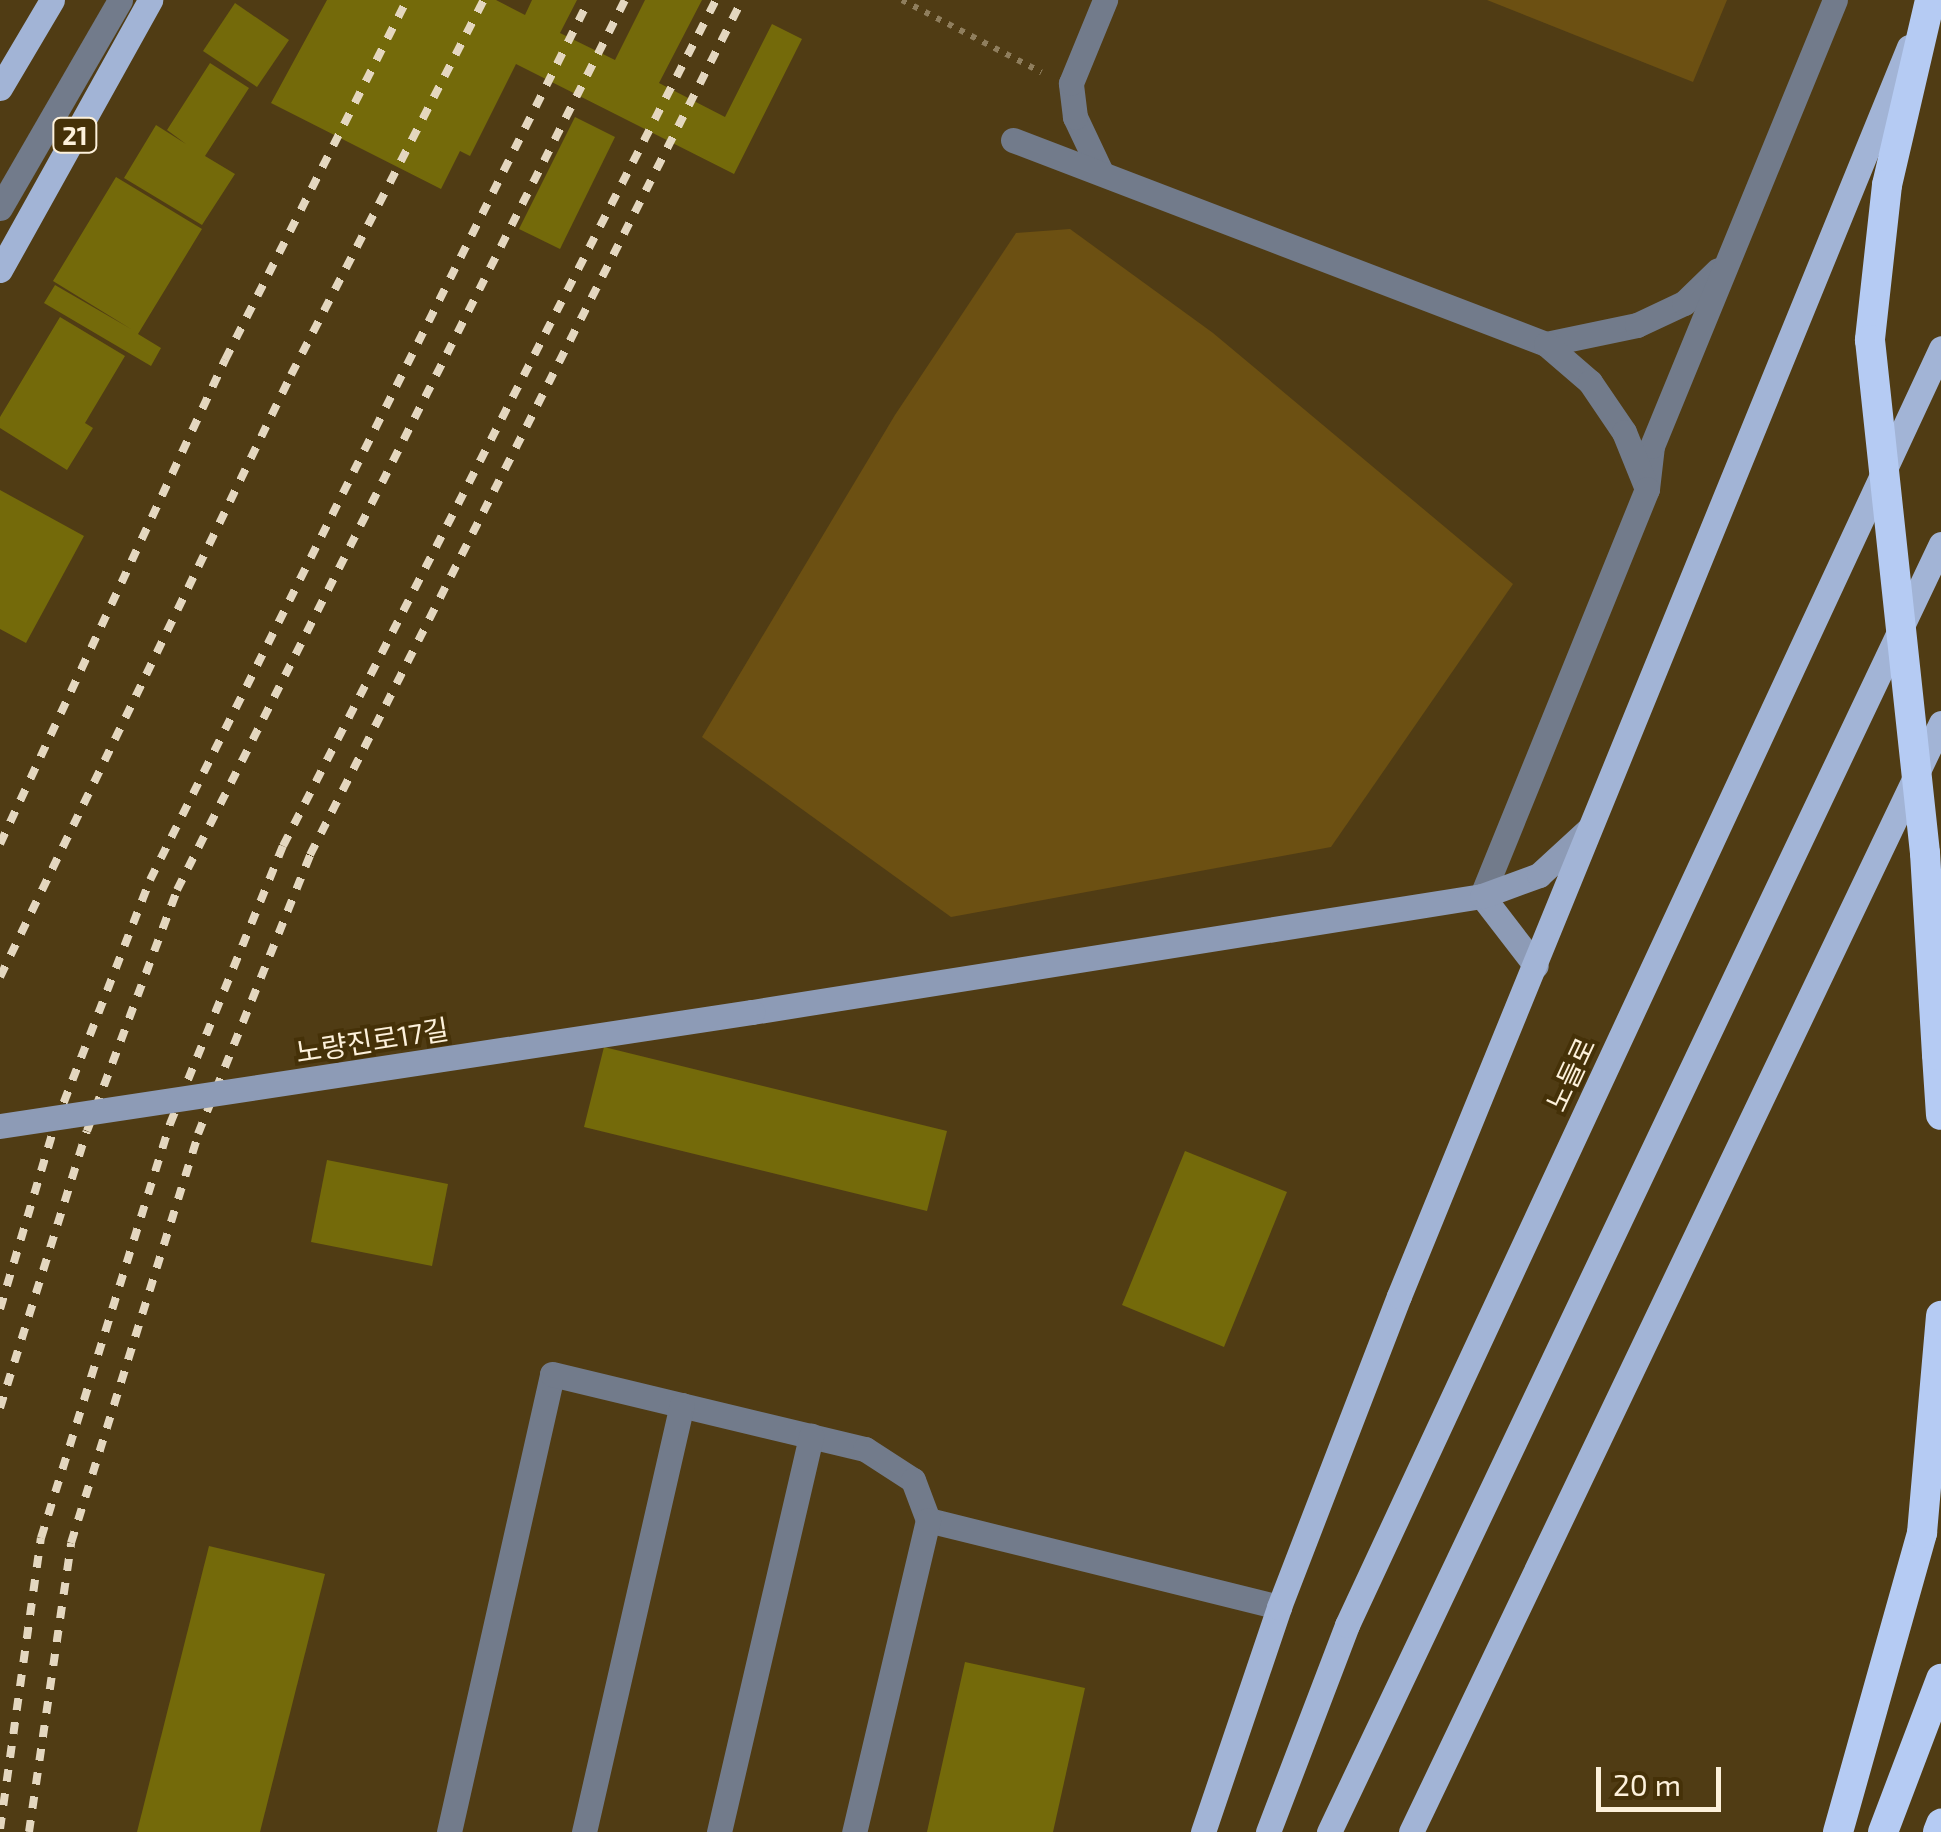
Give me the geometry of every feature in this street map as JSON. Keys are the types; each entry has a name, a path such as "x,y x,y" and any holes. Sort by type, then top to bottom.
{"highway":[{"path":"1929,0 1887,185 1870,340 1925,853 1941,1114"},
{"path":"1838,1832 1922,1532 1941,1316"},
{"path":"1884,1832 1941,1679"},
{"path":"1938,1832 1941,1824"}],"main road":[{"path":"0,88 52,0"},
{"name":"21","path":"0,270 150,0"},
{"path":"1203,1832 1280,1607 1398,1296 1929,0"},
{"name":"노들로","path":"1268,1832 1347,1626 1941,348"},
{"path":"1329,1832 1941,544"},
{"path":"1411,1832 1941,724"}],"street":[{"path":"0,208 120,0"},
{"path":"1101,172 1075,117 1071,83 1105,0"},
{"path":"1536,966 1482,896 1648,488 1652,446 1835,0"},
{"path":"1013,140 1546,344 1590,382 1624,432 1648,488"},
{"path":"1546,344 1637,325 1684,303 1725,263"},
{"name":"노량진로17길","path":"0,1126 1482,896 1540,876 1589,829"},
{"path":"449,1832 552,1374 864,1449 912,1480 928,1520 854,1832"},
{"path":"584,1832 682,1405"},
{"path":"719,1832 811,1436"},
{"path":"928,1520 1280,1607"}],"path":[{"path":"902,0 1051,78"}],"shaded area":[{"path":"1487,0 1727,0 1693,82"},
{"path":"1070,229 1213,333 1513,584 1331,847 951,917 702,737 895,415 1016,233"}],"building":[{"path":"327,0 496,0 525,15 532,0 577,0 560,33 615,60 645,0 702,0 659,83 725,117 772,24 802,39 734,174 516,64 470,156 460,151 441,189 271,103"},
{"path":"235,3 289,40 257,87 203,51"},
{"path":"210,63 249,88 205,156 235,174 202,225 124,178 156,125 186,144 167,130"},
{"path":"575,117 615,137 560,249 519,229"},
{"path":"116,177 202,229 138,334 161,348 151,366 44,303 55,285 131,329 53,281"},
{"path":"60,317 125,356 85,423 93,428 67,470 0,428 0,417"},
{"path":"0,490 84,536 26,643 0,629"},
{"path":"604,1047 947,1131 927,1211 584,1127"},
{"path":"1185,1151 1287,1192 1224,1347 1122,1305"},
{"path":"327,1160 448,1184 432,1266 311,1242"},
{"path":"209,1546 325,1574 260,1832 137,1832"},
{"path":"965,1662 1085,1688 1053,1832 927,1832"}],"railway":[{"path":"0,844 225,360 407,0"},
{"path":"0,977 291,375 484,0"},
{"path":"0,1309 55,1125 150,880 589,0"},
{"path":"0,1408 87,1131 177,890 625,0"},
{"path":"0,1829 41,1538 170,1124 283,846 716,0"},
{"path":"29,1832 71,1543 198,1134 310,855 742,0"}]}
